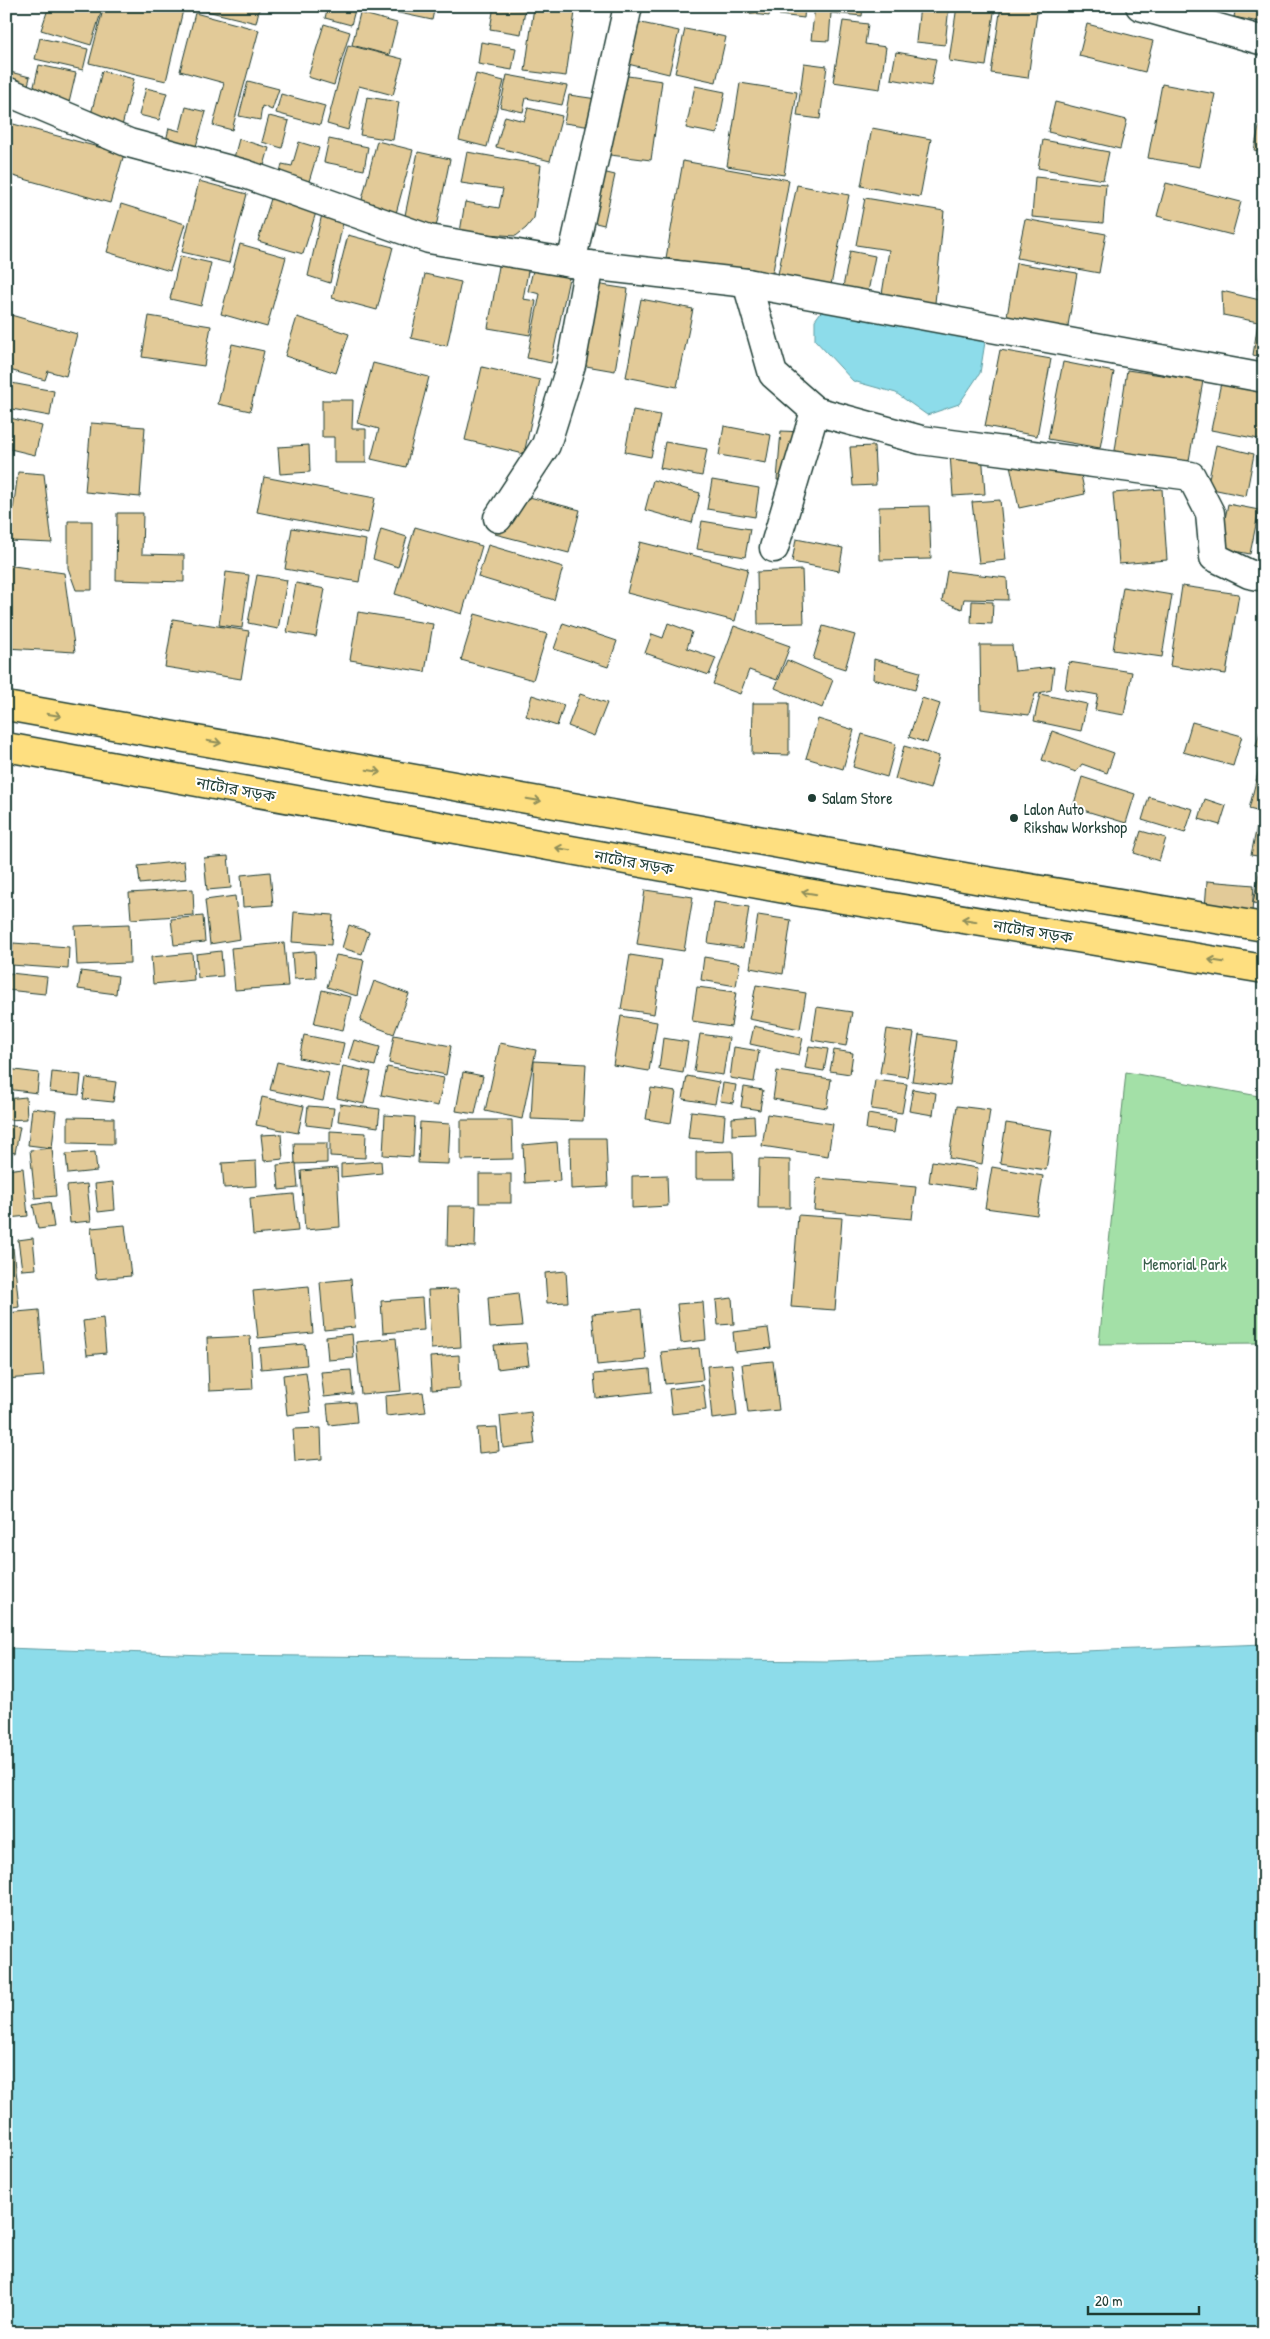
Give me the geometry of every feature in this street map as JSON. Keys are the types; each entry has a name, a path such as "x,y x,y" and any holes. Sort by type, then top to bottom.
{"highway":[{"path":"6,706 981,880 1264,927"},
{"name":"নাটোর সড়ক","path":"6,747 801,892 1264,969"}],"street":[{"path":"498,518 546,445 571,365 580,264 628,6"},
{"path":"1156,9 1264,41"},
{"path":"6,91 129,143 245,174 429,239 580,264 747,283 1264,378"},
{"path":"747,283 774,374 815,411 922,440 1191,476 1210,513 1214,557 1249,574 1264,577"},
{"path":"774,548 815,411"}],"green space":[{"name":"Memorial Park","path":"1126,1072 1264,1097 1264,1343 1099,1344"}],"water":[{"path":"823,309 986,336 980,373 959,404 927,415 896,393 853,381 815,340 815,320"},
{"path":"1264,1644 1264,2333 6,2333 6,1648 205,1655 827,1661"}],"building":[{"path":"49,6 103,6 91,45 41,30"},
{"path":"104,6 184,6 166,81 89,63"},
{"path":"186,6 260,6 256,23"},
{"path":"328,6 356,6 351,25 325,18"},
{"path":"366,6 435,6 432,20"},
{"path":"494,6 525,10 521,34 490,29"},
{"path":"746,6 771,6 769,16 745,13"},
{"path":"781,6 805,6 804,18 779,15"},
{"path":"815,6 863,6 862,16 831,13 829,41 811,40"},
{"path":"920,6 949,6 945,45 916,42"},
{"path":"957,6 995,6 986,66 949,61"},
{"path":"1001,6 1038,6 1028,78 991,73"},
{"path":"1236,6 1264,6 1264,23 1234,17"},
{"path":"534,7 575,12 566,76 525,71"},
{"path":"195,13 259,30 232,130 213,125 224,83 180,71"},
{"path":"360,13 397,23 389,55 352,45"},
{"path":"613,17 679,31 669,74 603,58"},
{"path":"843,21 868,24 865,44 886,47 880,89 833,82"},
{"path":"324,24 350,32 334,85 308,77"},
{"path":"1087,24 1153,41 1145,72 1079,56"},
{"path":"685,29 726,37 716,82 675,73"},
{"path":"40,38 88,49 83,70 35,59"},
{"path":"481,42 516,48 512,70 478,64"},
{"path":"348,45 403,59 393,95 359,86 348,130 327,124"},
{"path":"896,52 936,59 931,86 891,79"},
{"path":"804,63 827,66 820,119 797,116"},
{"path":"39,65 76,73 68,107 31,99"},
{"path":"102,71 134,79 121,130 89,122"},
{"path":"10,72 30,77 22,111 6,107 6,88"},
{"path":"476,74 504,81 487,147 459,140"},
{"path":"507,75 567,86 562,105 526,98 523,112 500,107"},
{"path":"621,75 662,81 651,160 610,155"},
{"path":"248,81 279,89 272,110 262,106 260,120 239,116"},
{"path":"740,83 797,92 784,175 727,166"},
{"path":"1162,84 1215,94 1200,167 1148,158"},
{"path":"695,86 725,92 717,134 686,128"},
{"path":"146,88 167,93 159,120 139,115"},
{"path":"281,94 325,106 320,125 276,113"},
{"path":"569,95 597,99 592,127 564,123"},
{"path":"367,97 399,102 393,140 360,135"},
{"path":"1055,102 1127,120 1120,149 1048,132"},
{"path":"1264,105 1264,152 1254,150"},
{"path":"186,107 206,112 194,153 165,145 169,128 180,131"},
{"path":"528,108 562,116 550,161 496,147 505,116 524,121"},
{"path":"269,116 289,121 282,148 262,142"},
{"path":"6,122 124,154 110,203 6,174"},
{"path":"872,128 931,139 920,197 861,186"},
{"path":"239,139 269,148 262,173 232,165"},
{"path":"329,139 368,147 364,170 324,162"},
{"path":"1043,140 1109,152 1103,180 1038,168"},
{"path":"377,141 413,150 391,232 356,223"},
{"path":"299,142 319,148 307,188 278,180 282,164 292,166"},
{"path":"418,152 450,159 435,232 403,225"},
{"path":"467,152 541,165 534,218 516,236 460,232 465,202 499,208 503,189 461,183"},
{"path":"683,161 789,180 772,277 666,258"},
{"path":"578,166 615,175 604,225 567,216"},
{"path":"1035,177 1106,184 1103,223 1032,217"},
{"path":"199,181 247,194 229,263 182,252"},
{"path":"1166,183 1241,202 1232,235 1157,216"},
{"path":"797,185 849,195 831,285 778,274"},
{"path":"273,192 318,206 303,254 258,241"},
{"path":"865,198 944,211 935,303 882,294 889,250 856,245"},
{"path":"121,204 185,224 170,271 107,252"},
{"path":"322,214 344,218 330,283 308,276"},
{"path":"1025,219 1106,234 1099,273 1017,258"},
{"path":"348,235 393,247 377,310 332,298"},
{"path":"240,244 286,257 267,327 221,314"},
{"path":"850,251 875,256 867,297 842,292"},
{"path":"1264,252 1264,291 1257,289"},
{"path":"501,255 530,260 523,299 536,301 530,335 488,328"},
{"path":"180,256 211,263 201,306 170,299"},
{"path":"535,262 571,269 551,363 527,358 540,294 528,291"},
{"path":"1016,263 1077,273 1064,349 1003,340"},
{"path":"425,274 461,282 447,346 411,338"},
{"path":"576,281 628,289 615,371 563,362"},
{"path":"1222,291 1264,301 1264,358 1253,355 1258,322 1223,315"},
{"path":"641,299 693,309 677,387 626,377"},
{"path":"11,315 77,334 66,376 48,371 45,380 6,369 6,331"},
{"path":"149,316 211,326 204,366 142,357"},
{"path":"297,317 349,334 336,373 285,356"},
{"path":"232,344 264,351 250,411 218,404"},
{"path":"1000,350 1051,359 1037,436 985,426"},
{"path":"1063,362 1114,372 1100,448 1048,439"},
{"path":"373,363 429,377 406,467 371,459 379,429 357,423"},
{"path":"482,367 540,380 524,454 465,440"},
{"path":"1127,370 1203,381 1188,466 1114,457"},
{"path":"1222,378 1264,387 1264,440 1211,430"},
{"path":"6,382 54,391 50,416 6,408"},
{"path":"322,400 353,400 352,429 366,429 366,463 334,463 334,437 322,437"},
{"path":"633,410 660,415 651,457 625,452"},
{"path":"6,417 42,426 35,455 6,448"},
{"path":"91,423 145,427 140,497 85,492"},
{"path":"724,426 771,435 766,463 719,455"},
{"path":"781,431 803,432 801,482 777,480"},
{"path":"665,442 707,449 702,476 660,468"},
{"path":"309,445 310,472 280,474 278,447"},
{"path":"1216,445 1254,454 1246,496 1207,488"},
{"path":"874,446 876,485 853,486 850,447"},
{"path":"982,451 985,494 953,496 950,454"},
{"path":"1076,451 1085,494 1019,508 1010,465"},
{"path":"18,472 44,474 52,543 9,541"},
{"path":"264,477 375,498 368,534 257,512"},
{"path":"653,480 700,493 692,523 645,510"},
{"path":"712,480 759,488 755,517 707,509"},
{"path":"1162,489 1167,560 1119,564 1113,493"},
{"path":"506,491 580,510 569,553 495,534"},
{"path":"1000,500 1006,560 979,563 972,502"},
{"path":"1228,504 1259,510 1250,554 1219,548"},
{"path":"929,506 931,559 880,560 879,507"},
{"path":"117,513 143,513 142,554 184,555 184,582 116,580"},
{"path":"68,521 92,521 92,590 76,590 68,568"},
{"path":"702,521 750,529 745,557 697,549"},
{"path":"415,527 482,546 462,614 395,594"},
{"path":"292,528 366,540 359,582 285,569"},
{"path":"381,529 407,537 398,567 373,559"},
{"path":"796,539 843,548 839,571 792,562"},
{"path":"640,542 748,569 735,621 627,593"},
{"path":"488,545 563,567 554,600 478,577"},
{"path":"6,565 64,573 75,652 6,648"},
{"path":"802,570 804,623 758,624 757,572"},
{"path":"947,571 1007,578 1008,600 964,599 962,609 942,601"},
{"path":"226,572 249,575 242,628 219,625"},
{"path":"257,575 287,580 278,629 248,623"},
{"path":"296,583 325,589 316,637 287,632"},
{"path":"1182,586 1239,594 1226,674 1170,666"},
{"path":"1123,587 1172,595 1162,657 1113,650"},
{"path":"972,601 993,602 992,624 971,623"},
{"path":"358,612 433,624 425,672 350,660"},
{"path":"475,614 547,634 533,680 461,660"},
{"path":"173,619 249,631 241,679 165,667"},
{"path":"563,623 617,641 608,667 554,649"},
{"path":"668,623 692,632 687,648 716,658 709,675 645,653 652,634 663,638"},
{"path":"734,626 790,646 777,680 749,670 740,694 713,684"},
{"path":"823,626 855,635 845,669 813,659"},
{"path":"980,645 1012,645 1015,671 1054,667 1051,690 1035,694 1029,715 981,709"},
{"path":"874,659 920,672 915,690 873,679"},
{"path":"787,660 833,680 822,708 775,688"},
{"path":"1069,662 1132,672 1124,715 1095,710 1098,695 1065,689"},
{"path":"580,694 607,703 594,736 568,726"},
{"path":"1040,694 1087,704 1081,731 1034,721"},
{"path":"532,695 564,705 557,726 526,716"},
{"path":"922,698 940,704 927,743 909,737"},
{"path":"753,703 789,703 789,755 752,754"},
{"path":"818,719 854,730 843,769 806,758"},
{"path":"1264,721 1264,748 1256,746"},
{"path":"1192,722 1242,736 1233,766 1183,752"},
{"path":"1052,731 1114,753 1107,773 1082,764 1076,772 1042,760"},
{"path":"862,734 896,744 887,777 853,767"},
{"path":"904,746 939,756 930,789 895,779"},
{"path":"1260,765 1264,766 1264,813 1249,809"},
{"path":"1082,777 1135,794 1126,823 1073,807"},
{"path":"1149,797 1193,809 1185,833 1142,820"},
{"path":"1205,799 1226,806 1220,825 1199,819"},
{"path":"1258,821 1264,822 1264,857 1251,855"},
{"path":"1141,831 1166,838 1159,861 1134,853"},
{"path":"228,856 231,888 207,890 204,858"},
{"path":"184,861 186,879 140,884 138,866"},
{"path":"1260,868 1264,869 1264,905 1253,903"},
{"path":"270,872 273,905 243,907 241,875"},
{"path":"1207,881 1254,885 1252,912 1205,908"},
{"path":"193,889 194,915 131,919 129,893"},
{"path":"645,890 693,897 684,951 637,944"},
{"path":"235,896 240,939 210,944 205,900"},
{"path":"714,902 749,907 743,948 708,943"},
{"path":"294,912 333,915 331,945 292,942"},
{"path":"758,915 791,920 783,974 750,968"},
{"path":"203,916 205,942 174,945 171,919"},
{"path":"129,924 130,963 77,965 75,926"},
{"path":"349,925 369,932 362,954 342,948"},
{"path":"13,943 69,947 68,969 11,965"},
{"path":"284,943 288,986 235,990 231,948"},
{"path":"221,951 223,976 198,978 196,954"},
{"path":"315,951 316,978 294,979 292,953"},
{"path":"192,953 194,980 153,984 151,957"},
{"path":"336,955 364,960 357,996 327,987"},
{"path":"630,955 662,960 654,1014 621,1009"},
{"path":"704,957 740,963 736,986 701,980"},
{"path":"81,971 118,976 116,994 78,989"},
{"path":"10,973 47,977 45,994 7,990"},
{"path":"374,981 409,994 394,1034 360,1021"},
{"path":"756,985 806,993 800,1029 749,1019"},
{"path":"697,987 736,992 731,1027 692,1021"},
{"path":"322,990 351,997 343,1030 314,1024"},
{"path":"817,1007 852,1012 846,1046 812,1040"},
{"path":"621,1016 657,1022 649,1071 613,1065"},
{"path":"754,1026 803,1038 799,1055 750,1044"},
{"path":"887,1029 914,1033 907,1077 880,1073"},
{"path":"700,1034 729,1038 723,1075 694,1071"},
{"path":"304,1035 344,1043 339,1066 299,1058"},
{"path":"394,1035 451,1046 446,1075 389,1063"},
{"path":"919,1035 956,1041 950,1086 912,1081"},
{"path":"663,1038 688,1042 683,1073 659,1069"},
{"path":"354,1040 380,1047 375,1066 348,1059"},
{"path":"500,1043 536,1050 522,1119 485,1111"},
{"path":"809,1046 828,1049 824,1071 805,1068"},
{"path":"734,1047 759,1051 754,1082 730,1078"},
{"path":"834,1050 853,1053 850,1074 830,1071"},
{"path":"534,1061 586,1064 583,1121 531,1119"},
{"path":"277,1062 329,1073 323,1101 270,1090"},
{"path":"343,1066 371,1072 364,1104 337,1098"},
{"path":"387,1067 444,1078 438,1106 381,1095"},
{"path":"7,1069 39,1073 37,1093 6,1089"},
{"path":"777,1071 831,1079 827,1108 773,1099"},
{"path":"52,1072 81,1075 79,1095 50,1092"},
{"path":"463,1072 483,1076 475,1114 456,1111"},
{"path":"687,1076 719,1082 715,1104 683,1099"},
{"path":"86,1078 116,1082 113,1102 83,1099"},
{"path":"875,1080 907,1084 902,1113 871,1109"},
{"path":"723,1083 736,1085 733,1103 720,1101"},
{"path":"744,1087 763,1090 760,1110 741,1107"},
{"path":"651,1088 676,1092 671,1123 646,1119"},
{"path":"913,1089 936,1093 933,1115 909,1111"},
{"path":"26,1097 27,1119 6,1120 6,1099"},
{"path":"262,1097 304,1106 298,1133 256,1125"},
{"path":"340,1104 380,1109 378,1127 338,1121"},
{"path":"308,1106 334,1108 331,1128 306,1125"},
{"path":"957,1106 990,1110 982,1164 949,1158"},
{"path":"32,1108 56,1111 52,1148 28,1145"},
{"path":"691,1111 725,1115 723,1141 688,1138"},
{"path":"767,1114 833,1124 828,1156 762,1146"},
{"path":"868,1114 896,1119 894,1133 866,1129"},
{"path":"385,1115 415,1117 413,1157 383,1155"},
{"path":"754,1116 755,1134 732,1135 732,1118"},
{"path":"68,1117 114,1118 114,1144 68,1143"},
{"path":"461,1120 512,1120 513,1159 461,1160"},
{"path":"420,1122 450,1124 448,1164 418,1163"},
{"path":"1006,1123 1052,1130 1046,1170 1000,1163"},
{"path":"6,1125 20,1127 15,1153 6,1151"},
{"path":"330,1131 366,1133 365,1158 330,1156"},
{"path":"281,1134 283,1159 264,1161 261,1135"},
{"path":"570,1138 606,1138 608,1187 571,1189"},
{"path":"557,1142 560,1181 525,1183 523,1145"},
{"path":"294,1143 327,1143 327,1163 295,1164"},
{"path":"52,1148 56,1196 35,1198 30,1150"},
{"path":"733,1151 734,1179 696,1179 696,1152"},
{"path":"95,1152 97,1171 68,1174 66,1154"},
{"path":"759,1159 790,1160 790,1208 758,1208"},
{"path":"256,1161 257,1186 224,1188 222,1163"},
{"path":"381,1161 382,1173 341,1177 341,1164"},
{"path":"932,1161 978,1168 975,1189 929,1182"},
{"path":"296,1163 298,1188 279,1190 277,1165"},
{"path":"992,1167 1043,1176 1037,1215 985,1208"},
{"path":"23,1168 28,1216 8,1218 6,1170"},
{"path":"337,1168 340,1227 305,1230 301,1171"},
{"path":"479,1174 511,1174 511,1203 479,1203"},
{"path":"667,1175 668,1206 632,1208 632,1176"},
{"path":"817,1178 916,1187 912,1219 814,1210"},
{"path":"113,1182 115,1210 98,1212 95,1184"},
{"path":"87,1184 91,1221 70,1223 67,1186"},
{"path":"294,1194 298,1231 253,1235 250,1198"},
{"path":"50,1202 54,1227 38,1229 33,1205"},
{"path":"448,1206 476,1206 475,1247 447,1246"},
{"path":"798,1215 842,1218 835,1310 791,1307"},
{"path":"125,1225 131,1276 96,1279 91,1228"},
{"path":"33,1238 36,1269 22,1270 18,1240"},
{"path":"13,1248 19,1307 6,1309 6,1249"},
{"path":"566,1271 568,1302 547,1303 545,1273"},
{"path":"351,1279 355,1327 324,1330 320,1282"},
{"path":"309,1286 313,1333 258,1338 253,1291"},
{"path":"458,1289 461,1347 431,1349 428,1290"},
{"path":"518,1293 522,1326 490,1328 488,1297"},
{"path":"422,1298 424,1330 383,1333 381,1301"},
{"path":"732,1298 734,1324 718,1325 716,1300"},
{"path":"703,1302 706,1340 681,1343 677,1304"},
{"path":"641,1309 646,1360 597,1365 592,1314"},
{"path":"39,1310 44,1376 6,1379 6,1313"},
{"path":"103,1318 106,1353 87,1355 83,1321"},
{"path":"768,1328 771,1348 735,1352 733,1332"},
{"path":"352,1334 354,1358 328,1360 326,1337"},
{"path":"250,1336 253,1389 209,1391 207,1338"},
{"path":"396,1338 401,1391 361,1394 356,1342"},
{"path":"526,1343 529,1365 497,1369 494,1345"},
{"path":"305,1344 307,1365 261,1369 259,1348"},
{"path":"699,1348 703,1380 665,1384 661,1352"},
{"path":"459,1355 460,1388 432,1390 430,1357"},
{"path":"773,1361 779,1410 748,1413 742,1364"},
{"path":"732,1364 737,1416 712,1419 707,1366"},
{"path":"650,1369 652,1392 596,1398 594,1374"},
{"path":"351,1370 353,1394 324,1397 321,1372"},
{"path":"306,1372 311,1412 287,1415 283,1375"},
{"path":"703,1385 706,1410 672,1414 669,1389"},
{"path":"423,1392 426,1412 386,1416 385,1396"},
{"path":"355,1402 357,1422 329,1425 327,1404"},
{"path":"531,1412 535,1444 503,1448 500,1416"},
{"path":"497,1427 499,1451 479,1453 477,1428"},
{"path":"321,1428 322,1459 295,1461 293,1429"}],"place":[{"name":"Salam Store","path":"812,798"},
{"name":"Lalon Auto Rikshaw Workshop","path":"1014,818"}]}
